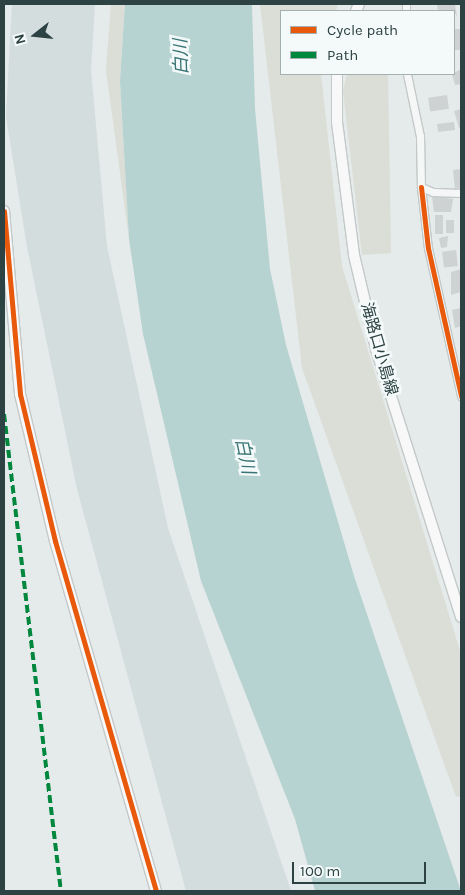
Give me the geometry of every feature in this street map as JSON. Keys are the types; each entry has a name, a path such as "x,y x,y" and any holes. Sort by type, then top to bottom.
{"street":[{"name":"海路口小島線","path":"337,75 337,122 354,256 377,352 461,617"},
{"path":"407,75 420,136 421,187 432,268 461,396"},
{"path":"421,187 433,192 461,193"},
{"path":"4,211 20,394 55,540 156,891"}],"shaded area":[{"path":"12,4 95,4 91,70 107,246 168,528 291,891 186,891 77,489 27,247 6,117"},
{"path":"111,4 125,4 120,81 129,239 106,70"},
{"path":"260,4 338,4 336,10 280,10 280,75 321,75 342,266 461,654 461,796 456,797 302,368"},
{"path":"347,75 388,75 391,253 362,255 343,91"}],"water":[{"name":"白川","path":"125,4 252,4 255,109 270,269 286,345 354,576 461,891 315,891 295,819 201,581 143,334 129,239 120,81"}],"building":[{"path":"437,4 455,4 457,17 455,10 438,10"},
{"path":"455,29 461,29 461,50 455,50"},
{"path":"461,69 461,84 455,85 452,75 455,75 455,72"},
{"path":"447,95 449,109 430,112 428,98"},
{"path":"461,109 461,128 459,128 454,111"},
{"path":"454,122 455,130 438,132 437,124"},
{"path":"461,169 461,188 455,189 453,170"},
{"path":"432,196 453,199 451,212 434,212"},
{"path":"435,215 443,215 443,234 435,234"},
{"path":"446,220 454,220 454,233 446,233"},
{"path":"448,236 447,247 441,248 439,238"},
{"path":"456,250 458,266 444,268 442,252"},
{"path":"461,269 461,292 451,295 451,272"},
{"path":"461,308 461,326 455,328 452,310"}],"marked path":[{"path":"4,414 61,891"}],"cycle path":[{"path":"421,187 428,248 461,396"},
{"path":"4,211 20,394 55,541 156,891"}]}
